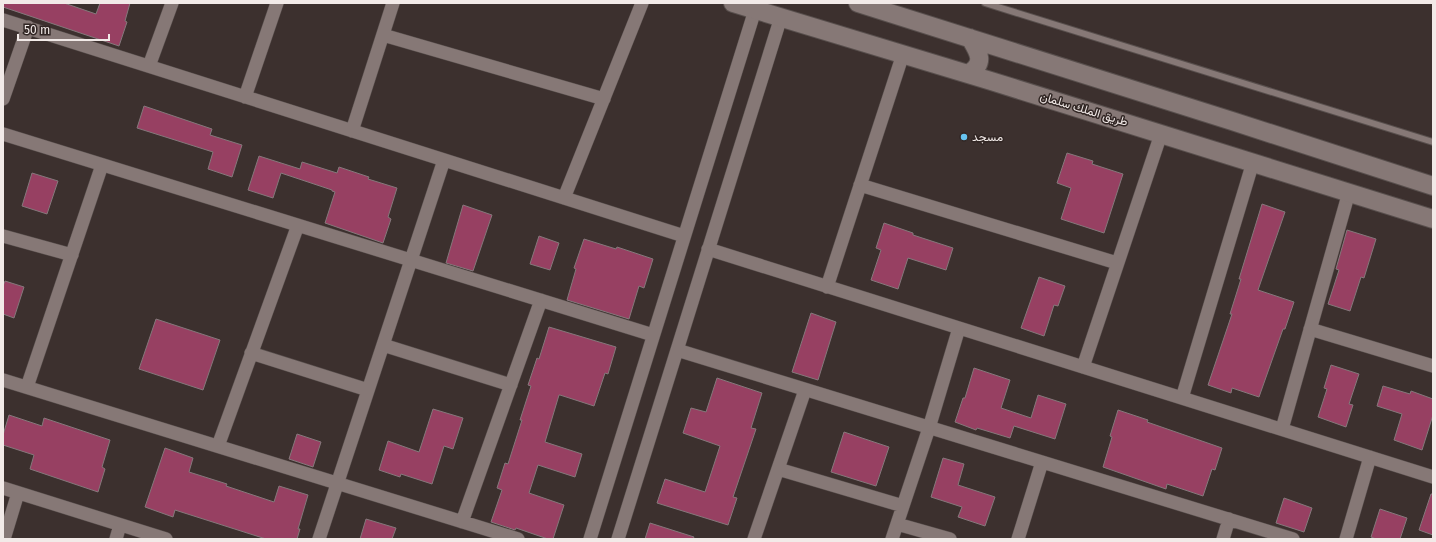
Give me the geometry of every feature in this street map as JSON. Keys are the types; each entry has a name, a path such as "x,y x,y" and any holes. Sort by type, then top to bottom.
{"main road":[{"name":"طريق الملك سلمان","path":"733,3 968,74 1433,219"},
{"path":"858,3 1433,186"},
{"path":"968,74 979,65 980,58 978,50 970,38"}],"street":[{"path":"149,66 172,3"},
{"path":"246,97 277,3"},
{"path":"352,131 393,3"},
{"path":"564,198 642,3"},
{"path":"590,539 755,10"},
{"path":"618,539 781,17"},
{"path":"3,20 684,236"},
{"path":"3,99 28,27"},
{"path":"383,35 604,99"},
{"path":"827,287 903,54"},
{"path":"3,134 653,335"},
{"path":"1083,367 1161,134"},
{"path":"319,539 444,160"},
{"path":"1182,398 1253,162"},
{"path":"27,387 102,165"},
{"path":"860,186 1118,263"},
{"path":"1282,429 1349,192"},
{"path":"218,446 298,225"},
{"path":"3,236 72,255"},
{"path":"708,249 1433,477"},
{"path":"462,522 541,300"},
{"path":"892,539 929,428 959,328"},
{"path":"1310,329 1433,366"},
{"path":"383,345 511,385"},
{"path":"676,350 1293,539"},
{"path":"251,353 368,390"},
{"path":"3,380 518,539"},
{"path":"754,539 806,390"},
{"path":"1346,539 1370,457"},
{"path":"1018,539 1042,462"},
{"path":"778,470 903,506"},
{"path":"3,488 166,539"},
{"path":"4,539 18,492"},
{"path":"1223,539 1229,519"},
{"path":"897,524 950,539"},
{"path":"116,539 120,525"}],"lane":[{"path":"985,3 1433,142"}],"building":[{"path":"3,3 64,3 96,14 100,3 130,3 125,21 127,22 119,46 3,7"},
{"path":"144,106 212,129 210,135 242,145 232,177 208,169 213,152 137,128"},
{"path":"1067,153 1093,161 1092,164 1123,174 1104,233 1061,219 1071,188 1057,183"},
{"path":"259,156 300,169 302,162 337,173 339,167 369,177 368,179 397,188 388,217 391,219 383,243 325,223 335,192 332,190 281,173 273,198 248,190"},
{"path":"32,173 58,181 47,214 22,206"},
{"path":"1262,204 1285,212 1258,290 1294,302 1259,397 1232,388 1231,393 1208,385 1232,314 1230,314 1241,279 1239,279"},
{"path":"463,205 492,215 473,271 446,263"},
{"path":"884,223 913,233 913,235 953,248 946,270 908,258 898,289 871,280 881,250 876,248"},
{"path":"1347,230 1376,239 1364,278 1361,277 1350,311 1328,304 1339,270 1336,269"},
{"path":"539,236 559,243 550,270 530,264"},
{"path":"584,239 616,249 617,247 653,259 644,288 639,286 629,319 567,300 576,269 574,268"},
{"path":"1039,277 1065,286 1058,306 1054,305 1044,336 1021,328"},
{"path":"5,281 24,287 14,318 3,314 3,286"},
{"path":"811,313 836,322 818,380 792,372"},
{"path":"156,319 220,340 203,390 139,369"},
{"path":"549,327 616,347 608,374 605,373 594,406 559,395 545,442 582,454 575,477 538,465 529,493 564,505 553,539 548,539 516,528 515,530 491,522 502,490 497,488 505,463 508,464 531,386 528,385 537,358 539,359"},
{"path":"1331,365 1359,374 1349,404 1353,405 1346,427 1318,417 1327,389 1324,388"},
{"path":"974,368 1010,380 1001,408 1031,418 1038,395 1066,404 1055,439 1014,426 1010,438 977,428 976,430 955,422 963,398 965,398"},
{"path":"717,378 762,393 751,428 756,429 733,497 737,498 728,525 657,503 665,479 705,492 720,446 683,433 691,408 706,412"},
{"path":"1383,386 1410,394 1411,391 1433,399 1433,415 1422,450 1394,440 1402,414 1377,406"},
{"path":"433,409 463,418 453,449 444,446 432,484 401,474 400,477 379,470 388,441 419,452"},
{"path":"1118,410 1148,420 1147,422 1222,448 1215,470 1212,469 1203,496 1167,484 1166,489 1103,467"},
{"path":"9,415 42,426 44,418 110,440 102,467 105,469 98,492 30,469 34,455 3,445 3,435"},
{"path":"844,432 889,447 876,486 831,472"},
{"path":"297,434 321,442 313,467 289,459"},
{"path":"165,448 193,458 189,472 227,484 226,486 274,502 279,486 308,495 298,529 300,529 297,539 266,539 175,510 173,517 145,507"},
{"path":"943,458 964,464 958,485 995,497 985,526 958,517 962,507 931,497"},
{"path":"1431,494 1433,494 1433,535 1419,530"},
{"path":"1284,498 1312,508 1304,532 1276,523"},
{"path":"1380,509 1407,518 1400,539 1376,539 1371,537"},
{"path":"366,519 396,528 392,539 360,539"},
{"path":"650,523 694,537 693,539 645,539"}],"place":[{"name":"مسجد","path":"964,137"}]}
